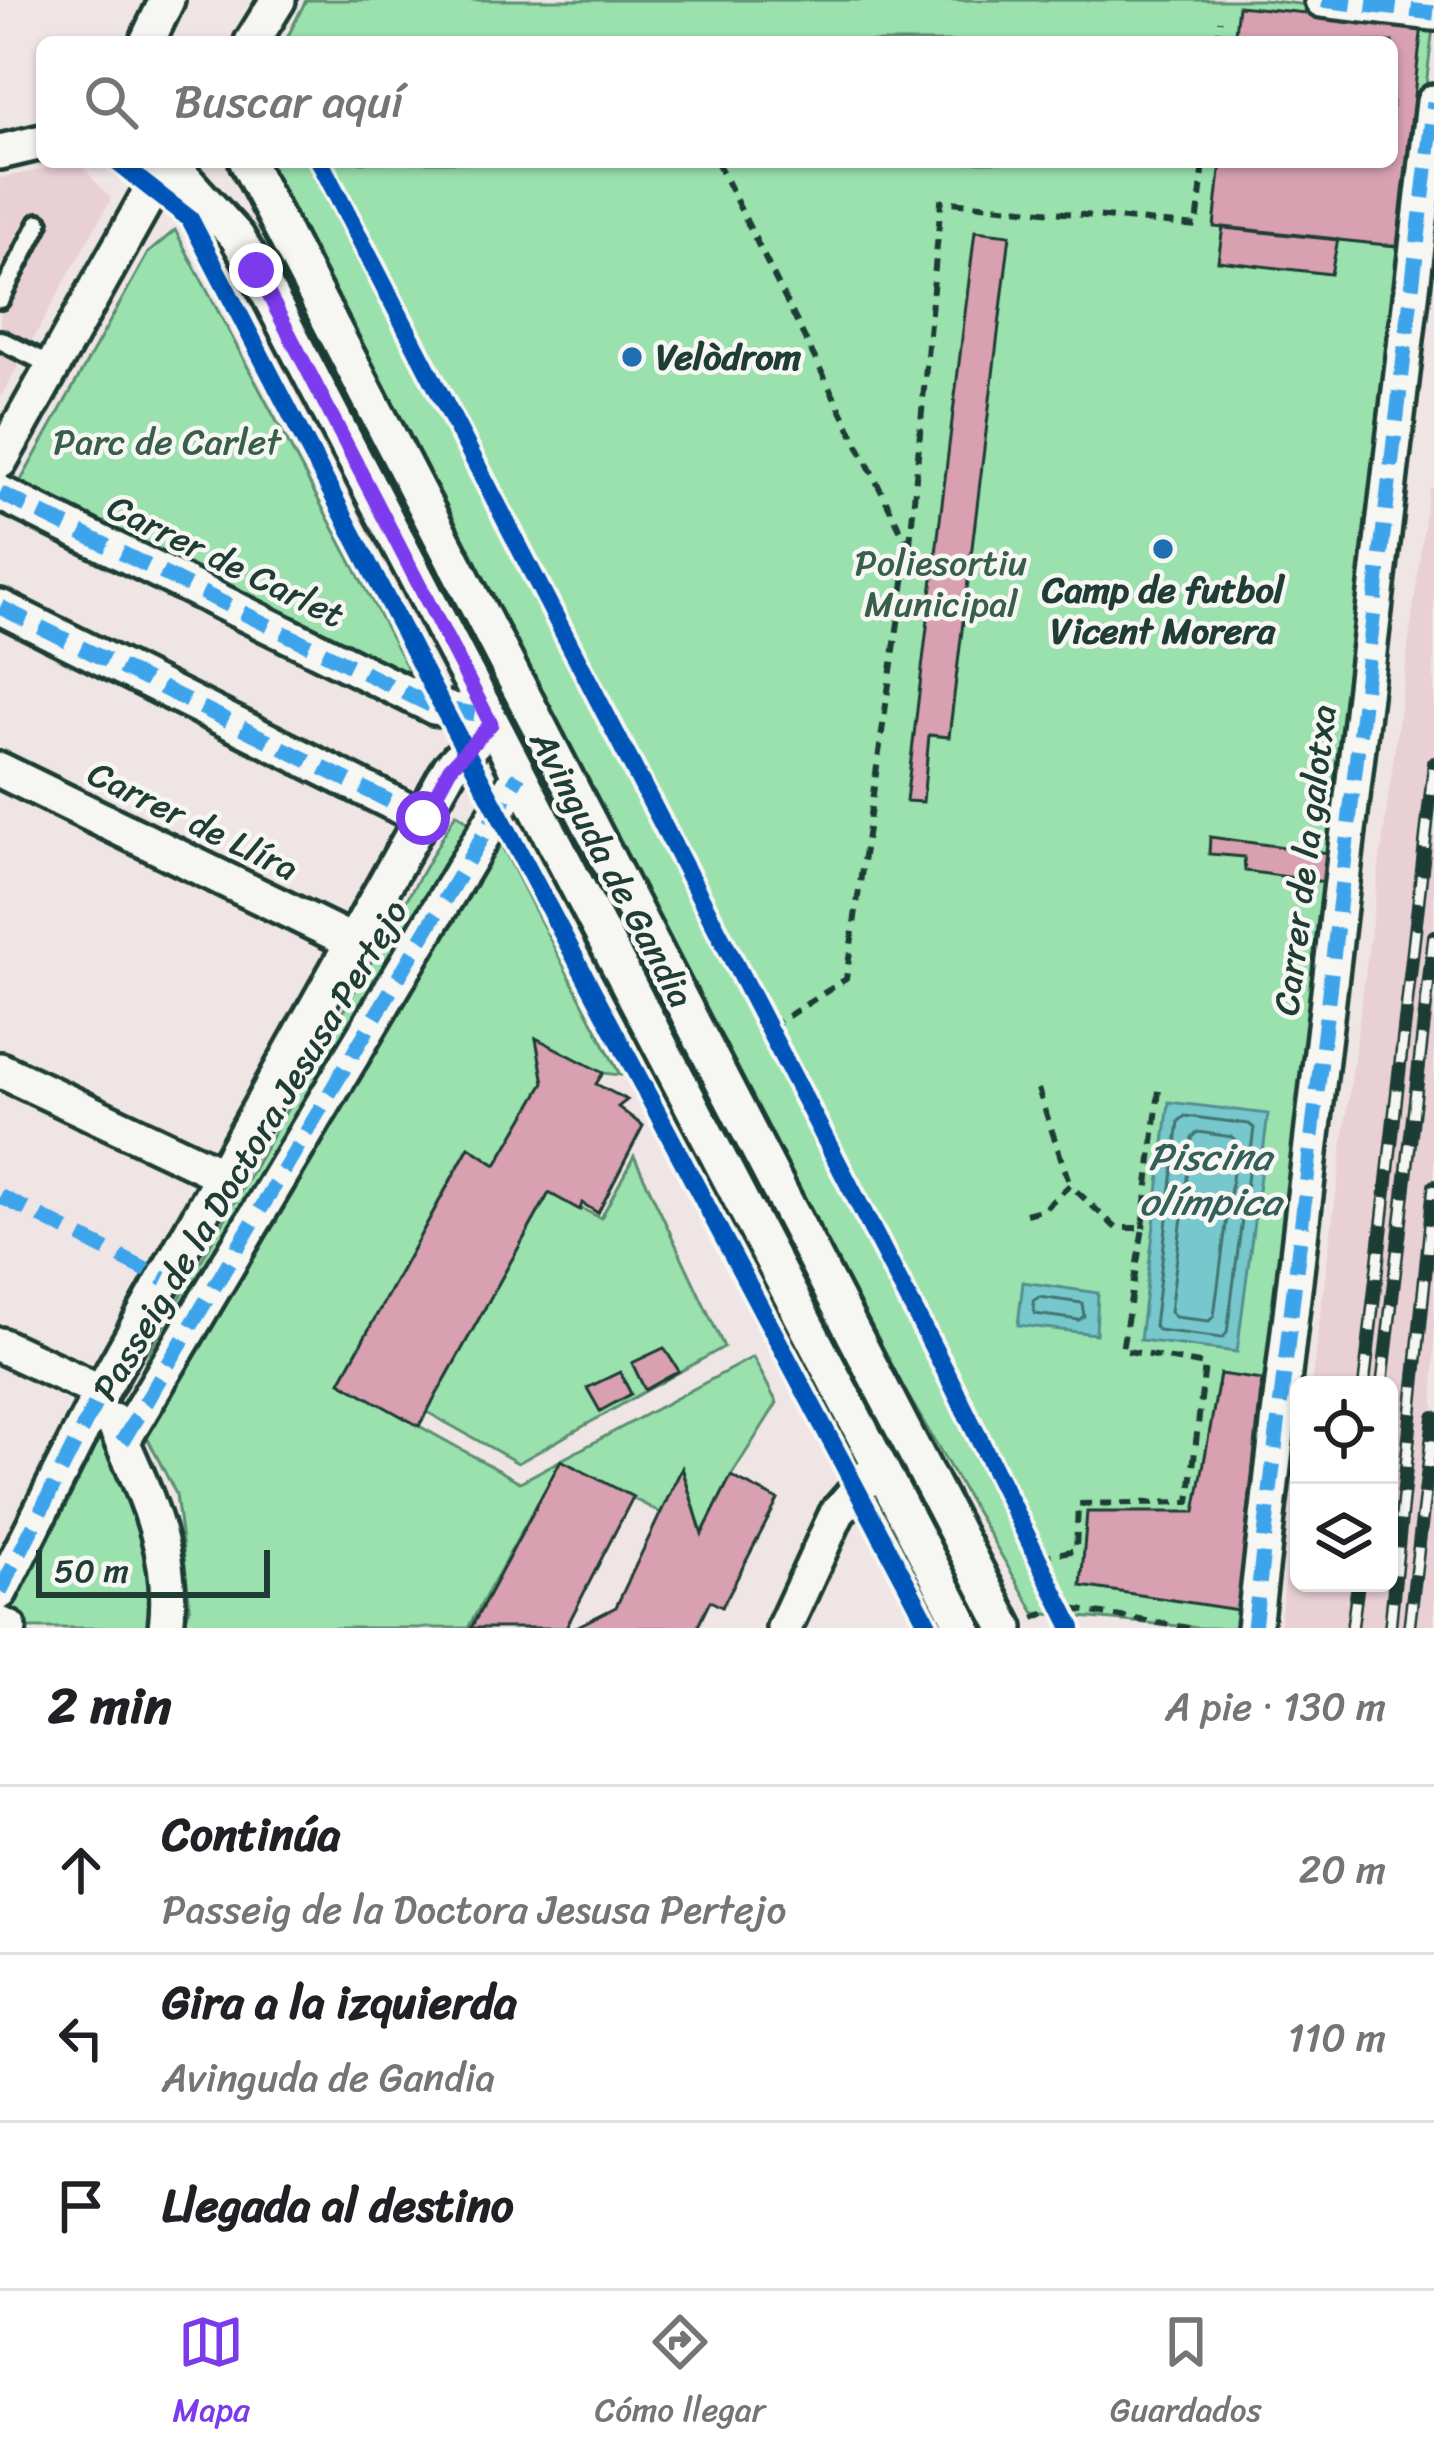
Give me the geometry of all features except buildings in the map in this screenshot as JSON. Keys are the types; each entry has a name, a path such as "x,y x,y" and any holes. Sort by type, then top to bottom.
{"street":[{"path":"150,36 167,0"},
{"path":"1322,0 1434,14"},
{"path":"255,36 272,1"},
{"name":"Carrer de la galotxa","path":"1254,1628 1434,102"},
{"path":"0,152 36,143"},
{"path":"0,461 168,168"},
{"name":"Avinguda de Gandia","path":"177,168 246,254 964,1628"},
{"name":"Avinguda de Gandia","path":"251,168 1006,1628"},
{"name":"Carrer de Carlet","path":"0,494 434,707 489,720"},
{"path":"0,608 423,818"},
{"name":"Passeig de la Doctora Jesusa Pertejo","path":"0,1592 101,1392 352,942 450,768 489,720"},
{"name":"Carrer de Llíra","path":"0,770 352,942"},
{"name":"Passeig de la Doctora Jesusa Pertejo","path":"122,1442 519,775"},
{"path":"0,1070 222,1175"},
{"path":"0,1345 101,1392 158,1524 169,1581 166,1628"},
{"path":"784,1628 837,1513 879,1465"},
{"path":"0,1624 9,1628"}],"lane":[{"path":"0,299 39,223"},
{"path":"0,340 53,366"}],"path":[{"path":"1219,36 1220,20"},
{"path":"720,168 909,547"},
{"path":"769,1028 846,979 909,547 941,201 1197,226 1203,168"},
{"path":"758,1007 779,1049"},
{"path":"1039,1089 1070,1185 1116,1228 1143,1228"},
{"path":"1048,1582 1076,1550 1078,1504 1189,1502 1204,1365 1122,1349 1143,1228 1159,1090"},
{"path":"1026,1214 1044,1209 1070,1185"},
{"path":"1026,1538 1072,1628"},
{"path":"1048,1582 1189,1628"}],"shaded area":[{"path":"49,168 83,168 111,199 0,398 0,178"},
{"path":"1429,488 1434,488 1434,1628 1279,1628 1290,1543 1290,1592 1398,1592 1398,1376 1312,1376"}],"green space":[{"name":"Poliesortiu Municipal","path":"306,0 1263,0 1434,19 1244,1628 1035,1613 714,1063 250,168 1398,168 1398,36 288,36"},
{"name":"Parc de Carlet","path":"175,230 414,680 15,491 148,253"},
{"path":"456,813 502,846 620,1075 603,1073 536,1039 544,1083 496,1165 468,1148 340,1382 520,1482 753,1357 777,1403 731,1476 702,1534 683,1470 661,1513 561,1461 468,1628 183,1628 190,1606 176,1494 129,1402 152,1347"},
{"path":"634,1156 724,1347 518,1463 427,1412 549,1193 601,1218"},
{"path":"103,1424 162,1584 156,1628 31,1628 5,1614"}],"water":[{"name":"Piscina olímpica","path":"1169,1102 1268,1114 1237,1352 1140,1340"},
{"path":"1023,1282 1098,1293 1096,1334 1018,1325"}],"railway":[{"path":"1365,1376 1434,763"},
{"path":"1383,1376 1434,936"},
{"path":"1390,1628 1434,1186"},
{"path":"1409,1628 1434,1417"},
{"path":"1352,1628 1357,1592"}],"marked path":[{"path":"1322,0 1434,13"},
{"path":"1254,1628 1434,102"},
{"path":"0,493 434,707 487,716"},
{"path":"0,607 423,818"},
{"path":"122,1442 519,775"},
{"path":"0,1196 164,1279"},
{"path":"0,1592 101,1392"}],"cycle path":[{"path":"125,168 190,219 930,1628"},
{"path":"323,168 948,1376 1072,1628"}],"place":[{"name":"Velòdrom","path":"632,357"},
{"name":"Camp de futbol Vicent Morera","path":"1163,549"}],"route":[{"path":"256,270 491,724 450,768 423,818"}]}
